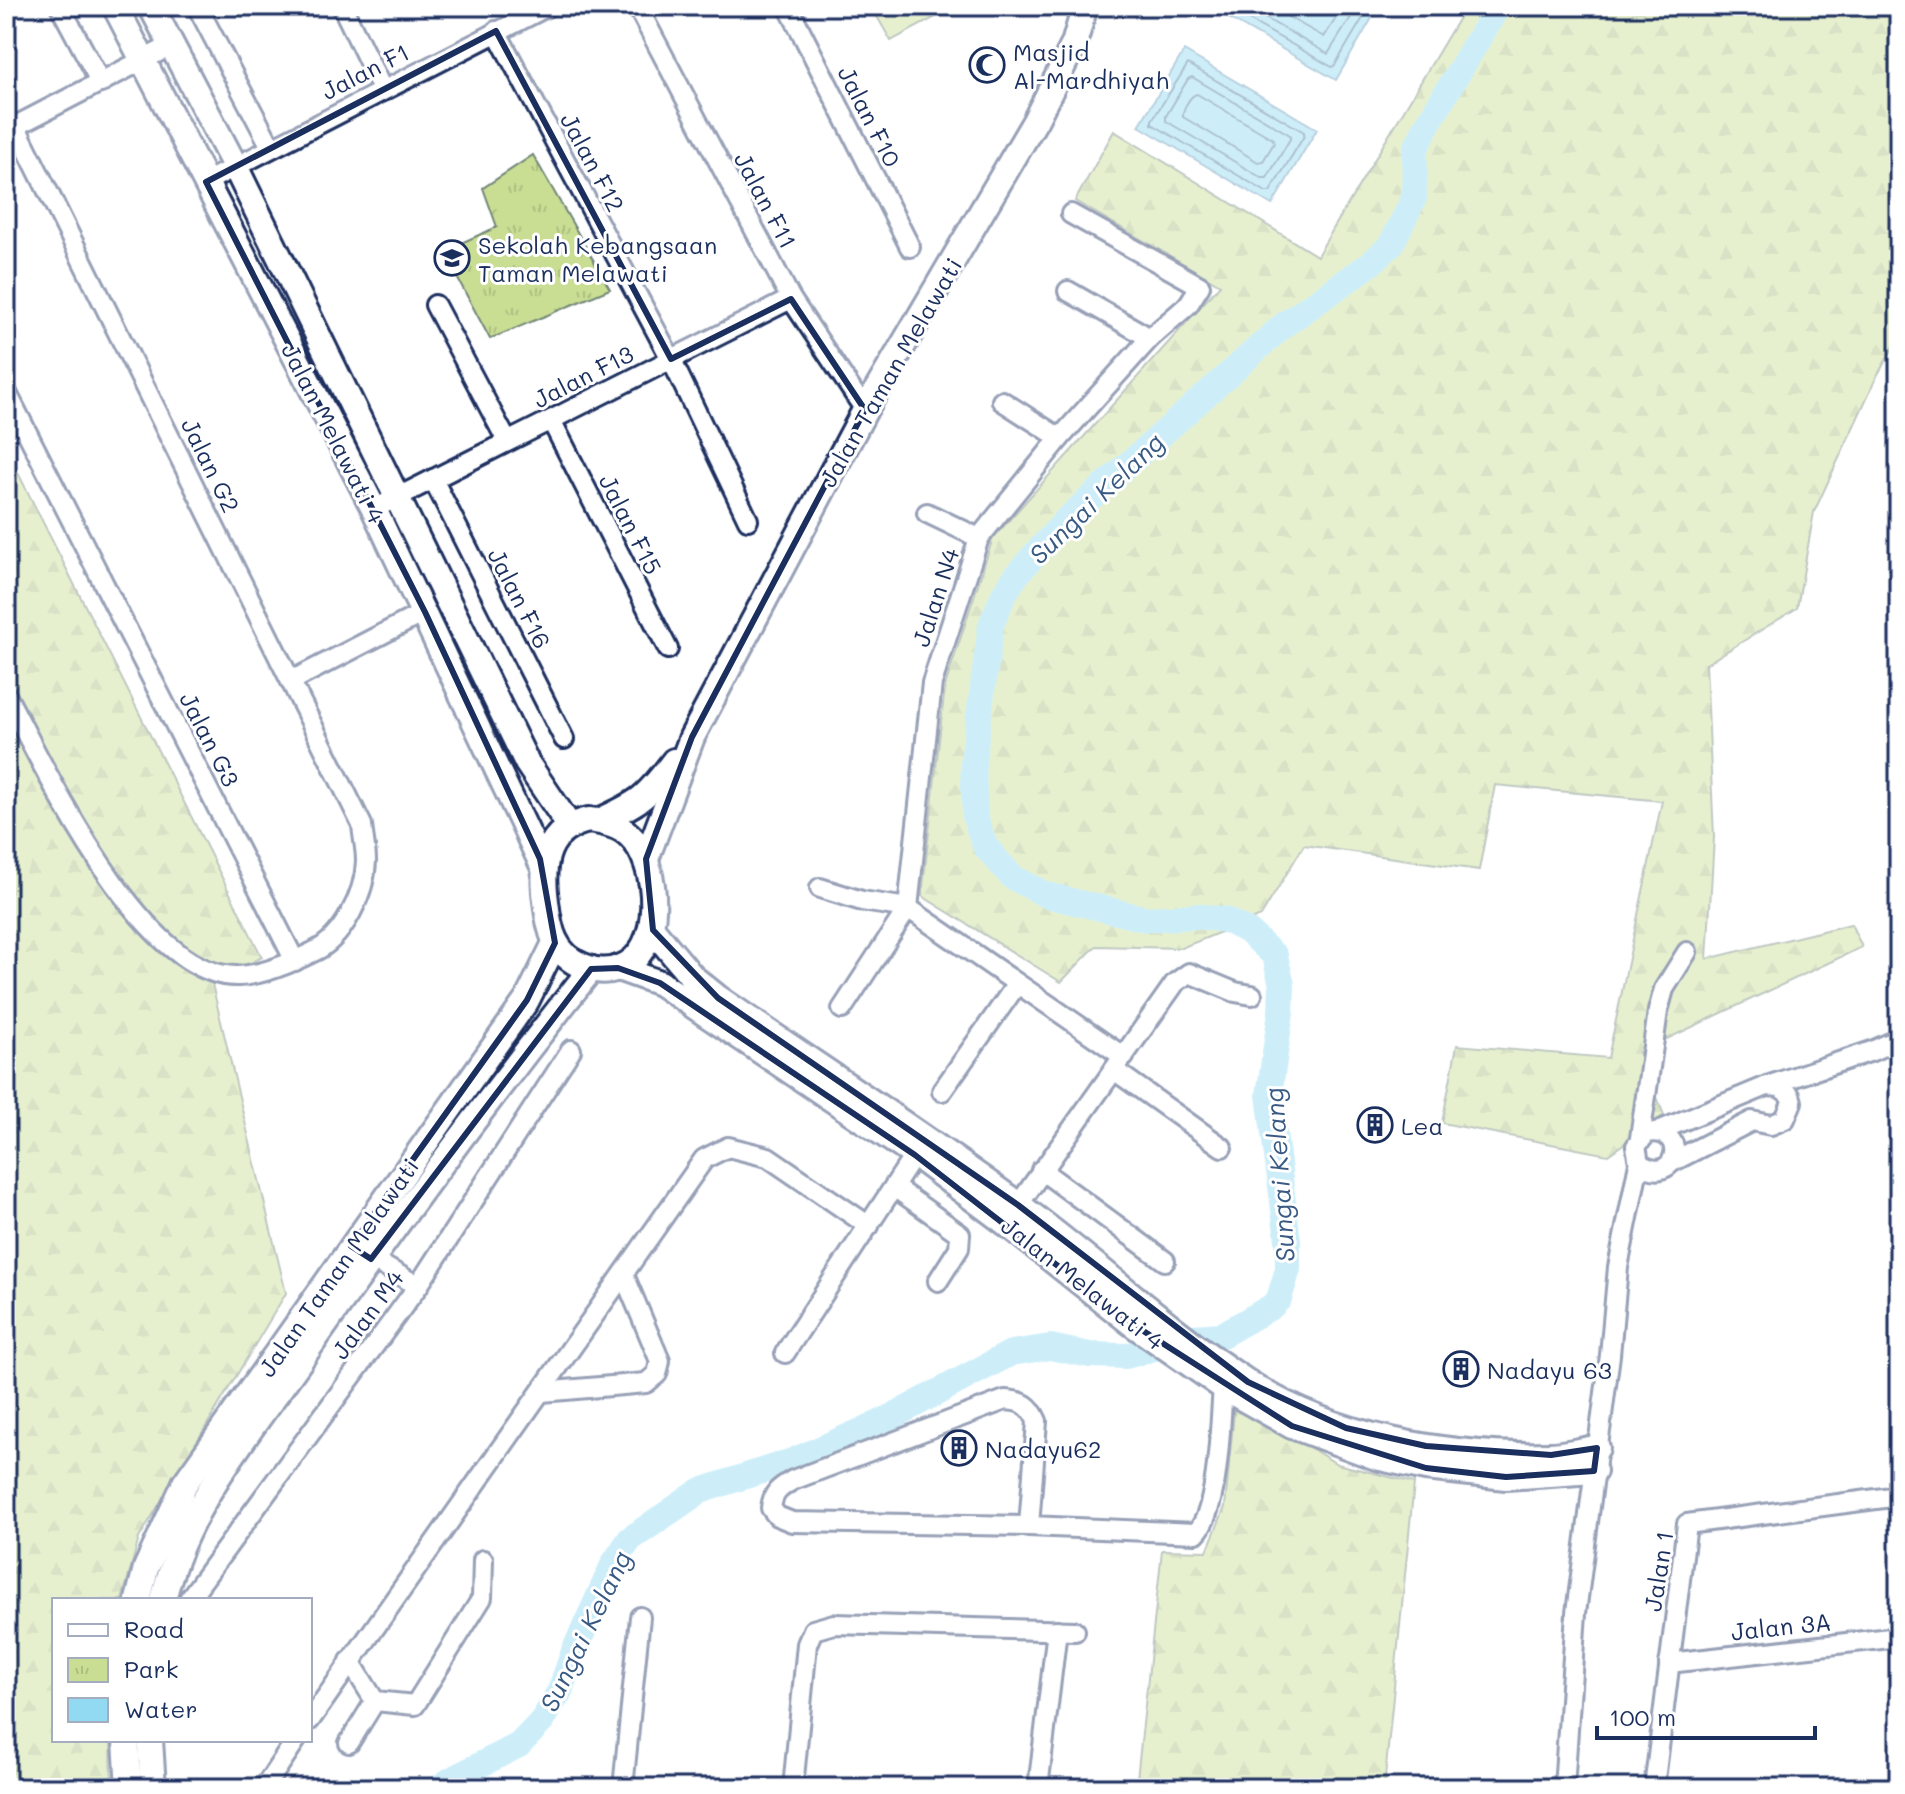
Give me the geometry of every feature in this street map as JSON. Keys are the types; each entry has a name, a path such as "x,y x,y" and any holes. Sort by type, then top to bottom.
{"street":[{"path":"60,6 101,83"},
{"name":"Jalan Melawati 4","path":"115,6 374,509 543,866"},
{"name":"Jalan Melawati 4","path":"151,6 235,166 527,763 570,827"},
{"path":"197,6 271,147"},
{"path":"342,6 382,89"},
{"name":"Jalan F1","path":"206,182 548,6"},
{"name":"Jalan F11","path":"637,6 791,299 865,410"},
{"name":"Jalan F10","path":"788,6 910,247"},
{"name":"Jalan Taman Melawati","path":"646,859 692,737 865,410 1035,121 1074,44 1085,6"},
{"name":"Jalan F12","path":"496,31 671,359 748,520"},
{"path":"11,129 172,45"},
{"name":"Jalan G2","path":"11,129 362,825 366,861 355,904 324,948 295,961"},
{"name":"Jalan N4","path":"908,908 932,683 979,538 1060,438 1150,338 1188,305 1200,286 1071,214"},
{"path":"1068,291 1150,338"},
{"name":"Jalan F13","path":"374,509 791,299"},
{"path":"435,305 507,441"},
{"name":"Jalan G3","path":"6,391 295,961"},
{"path":"1002,401 1060,438"},
{"name":"Jalan F15","path":"551,420 668,649"},
{"name":"Jalan F16","path":"433,479 564,739"},
{"path":"927,513 979,538"},
{"path":"291,681 425,612"},
{"path":"6,695 80,833 132,907 180,956 209,970 237,976 295,961"},
{"name":"Jalan Taman Melawati","path":"599,821 648,795 692,737"},
{"path":"599,821 627,832 637,842 646,859 653,930 644,948 633,960 618,968 591,969 575,963 563,955 549,928 543,866 550,847 570,827 579,822 599,821"},
{"path":"820,888 862,901 908,908 1017,984 1222,1147"},
{"path":"842,1009 908,908"},
{"name":"Jalan Melawati 4","path":"653,930 692,977 718,998 1012,1214 1142,1318 1186,1349 1300,1411 1346,1428 1426,1446 1595,1460"},
{"name":"Jalan Taman Melawati","path":"163,1598 169,1575 206,1495 527,1000 555,943"},
{"path":"1648,1135 1658,1011 1664,989 1687,952"},
{"name":"Jalan Melawati 4","path":"618,968 660,983 920,1148"},
{"name":"Jalan Taman Melawati","path":"138,1598 146,1568 185,1483 361,1253 591,969"},
{"path":"1012,1214 1175,983 1189,973 1203,976 1235,992 1252,995"},
{"path":"942,1091 1017,984"},
{"path":"1564,1788 1576,1613 1610,1355 1618,1267 1639,1163 1636,1146 1648,1135 1767,1086 1899,1039"},
{"name":"Jalan M4","path":"190,1598 418,1286 571,1050"},
{"path":"1639,1163 1649,1170 1662,1170 1752,1121 1783,1119 1801,1098 1815,1071"},
{"path":"1767,1086 1780,1087 1790,1095 1792,1102 1783,1119"},
{"path":"1746,1096 1746,1111 1752,1121"},
{"path":"1648,1135 1664,1133 1674,1146 1672,1162"},
{"path":"312,1717 704,1159 728,1147 768,1157 869,1226"},
{"path":"785,1353 920,1148"},
{"path":"1041,1170 1165,1261"},
{"path":"894,1187 960,1234 959,1248 938,1281"},
{"path":"361,1253 418,1286"},
{"path":"542,1392 638,1385 652,1381 657,1374 660,1361 624,1275"},
{"name":"Jalan Melawati 4","path":"1186,1349 1223,1387 1292,1426 1376,1457 1426,1468 1506,1477 1595,1460"},
{"path":"1029,1526 1037,1421 1032,1409 1021,1401 1005,1400 793,1480 778,1489 772,1498 771,1508 777,1516 792,1522 1029,1526 1196,1533 1206,1518 1215,1479 1223,1387"},
{"name":"Jalan 1","path":"1654,1788 1687,1524 1899,1496"},
{"path":"375,1701 415,1705 482,1598 483,1560"},
{"path":"623,1788 640,1617"},
{"path":"793,1788 807,1644 813,1630 834,1624 1066,1630 1038,1788"},
{"name":"Jalan 3A","path":"1669,1663 1899,1637"},
{"path":"350,1661 375,1701"},
{"path":"349,1743 375,1701"},
{"path":"126,1742 129,1788"},
{"path":"150,1742 153,1788"},
{"path":"264,1788 295,1742"}],"highlighted area":[{"path":"496,31 671,359 791,299 865,410 692,737 646,859 653,930 718,998 1018,1205 1248,1382 1346,1428 1426,1446 1551,1455 1597,1448 1594,1471 1506,1477 1426,1468 1292,1426 1134,1325 915,1155 660,983 618,968 591,969 371,1259 351,1246 527,1000 555,943 540,859 425,612 206,182"}],"green space":[{"path":"871,6 956,6 891,41"},
{"path":"1466,6 1899,6 1899,337 1877,376 1814,512 1797,608 1706,664 1714,837 1707,959 1851,924 1862,947 1639,1052 1664,1115 1608,1155 1442,1123 1457,1045 1608,1058 1662,801 1495,785 1479,870 1304,845 1261,916 1181,948 1096,946 1061,982 922,896 945,686 993,538 1220,285 1075,201 1114,131 1317,256"},
{"path":"533,155 610,289 490,339 443,251 497,227 483,188"},
{"path":"6,449 262,957 212,984 286,1293 139,1538 123,1598 52,1598 52,1742 111,1742 112,1788 6,1788"},
{"path":"1235,1402 1337,1464 1414,1483 1384,1788 1136,1788 1162,1550 1207,1551 1225,1507"}],"water":[{"path":"1208,6 1379,6 1336,80"},
{"path":"1184,51 1317,129 1272,205 1139,126"}],"waterway":[{"name":"Sungai Kelang","path":"439,1788 519,1745 542,1721 560,1691 574,1651 614,1563 630,1539 700,1491 795,1460 884,1421 1011,1353 1050,1347 1090,1355 1126,1356 1193,1337 1222,1335 1271,1307 1279,1299 1288,1269 1288,1240 1269,1095 1281,1012 1282,985 1275,956 1249,932 1226,920 1197,916 1146,919 1046,895 1012,877 985,846 975,818 973,761 991,625 1004,594 1018,573 1066,520 1285,324 1369,265 1391,245 1414,198 1415,150 1498,6"}],"place":[{"name":"Masjid Al-Mardhiyah","path":"987,65"},
{"name":"Sekolah Kebangsaan Taman Melawati","path":"452,258"},
{"name":"Lea","path":"1375,1125"},
{"name":"Nadayu 63","path":"1461,1369"},
{"name":"Nadayu62","path":"959,1448"}]}
